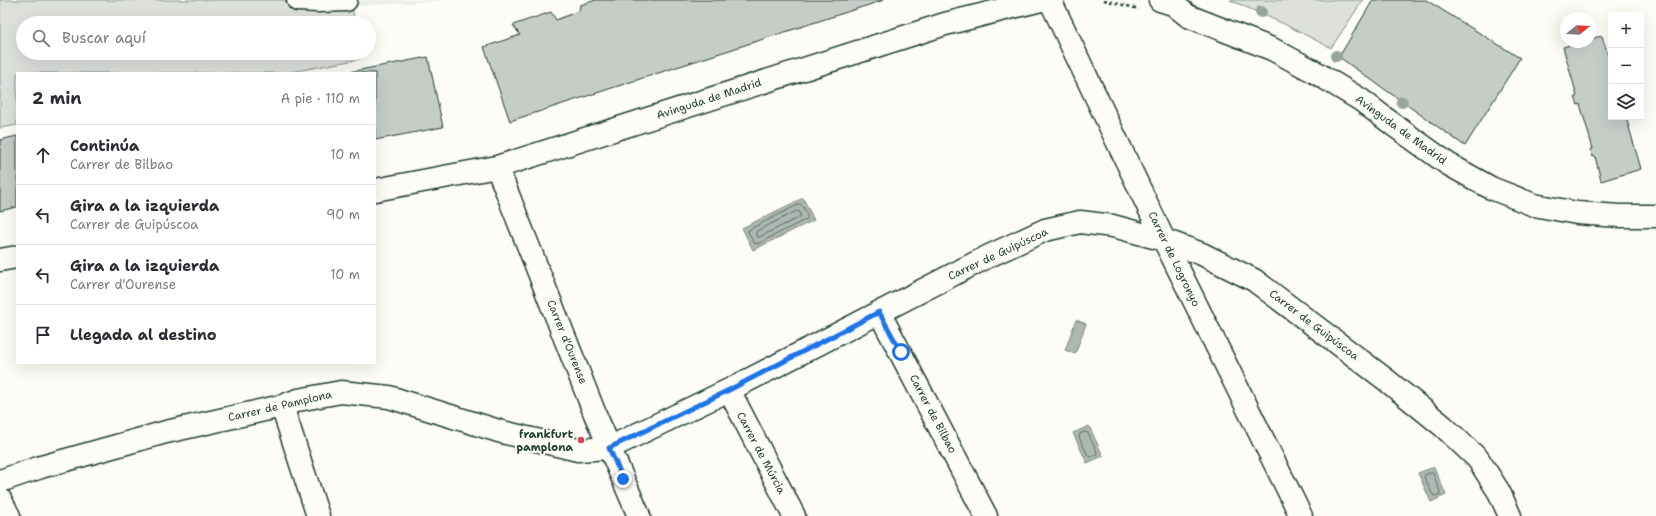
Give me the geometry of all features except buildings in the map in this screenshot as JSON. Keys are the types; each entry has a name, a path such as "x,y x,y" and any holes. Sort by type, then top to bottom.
{"street":[{"path":"298,0 346,0"},
{"name":"Avinguda de Madrid","path":"376,190 497,167 945,24 1041,0"},
{"name":"Carrer de Logronyo","path":"1050,0 1164,240 1300,516"},
{"name":"Avinguda de Madrid","path":"1160,0 1173,4 1188,16 1272,49 1315,72 1361,100 1448,164 1491,188 1534,205 1577,213 1620,216 1656,216"},
{"name":"Carrer d'Ourense","path":"497,167 609,448 639,516"},
{"name":"Carrer de Guipúscoa","path":"609,448 729,390 989,256 1045,230 1080,222 1113,226 1164,240 1202,254 1254,280 1385,379 1443,426 1478,459 1499,492 1510,516"},
{"path":"0,260 16,257"},
{"name":"Carrer de Bilbao","path":"879,312 986,516"},
{"name":"Carrer de Múrcia","path":"729,390 794,516"},
{"name":"Carrer de Pamplona","path":"0,481 41,467 166,432 282,406 298,400 341,392 389,397 502,432 578,450 609,448"},
{"path":"282,406 318,516"},
{"path":"0,499 10,516"}],"shaded area":[{"path":"0,0 351,0 354,16 16,16 16,60 355,60 291,72 16,72 16,125 0,128"},
{"path":"241,0 451,0 328,8"},
{"path":"1230,0 1363,0 1331,48 1284,24"}],"water":[{"path":"803,198 814,220 753,250 742,228"},
{"path":"1076,320 1086,324 1075,354 1065,350"},
{"path":"1089,426 1103,456 1087,463 1073,433"},
{"path":"1434,467 1446,495 1431,502 1418,473"}],"place":[{"name":"frankfurt pamplona","path":"581,440"}],"route":[{"path":"623,479 609,448 729,390 879,312 901,352"}]}
